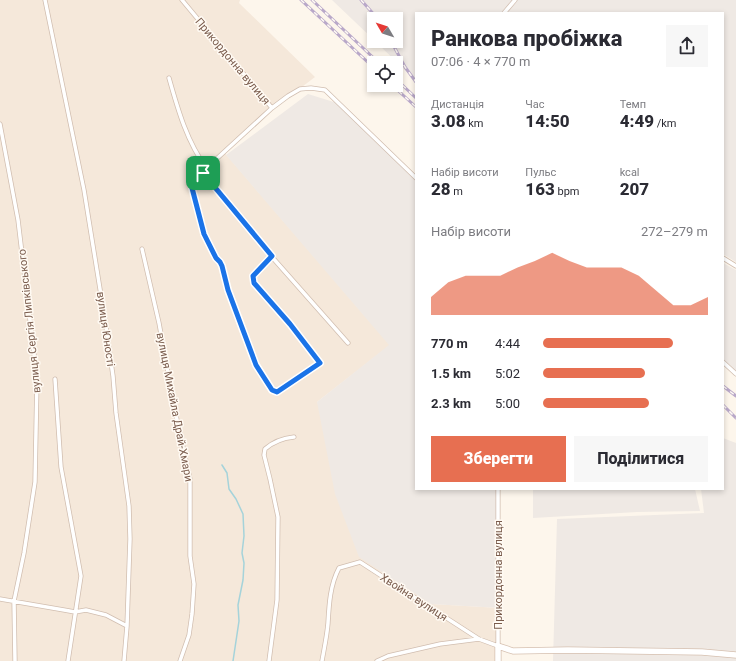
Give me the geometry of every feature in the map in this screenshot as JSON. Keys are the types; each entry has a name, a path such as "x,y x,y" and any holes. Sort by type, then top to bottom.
{"street":[{"name":"вулиця Юності","path":"45,0 84,190 113,376 116,413 129,506 130,539 127,626 124,661"},
{"name":"Прикордонна вулиця","path":"182,0 272,108 300,89 311,88 325,90 415,177"},
{"path":"505,12 515,0"},
{"path":"169,78 181,118 198,157 207,169"},
{"path":"272,108 207,169 193,183 192,188 204,234 216,258 222,266 228,290 256,365 272,390 277,392 320,363 290,324 254,283 253,276 272,256"},
{"name":"вулиця Сергія Липківського","path":"0,124 18,220 37,378 35,482 24,553 14,602 15,661"},
{"path":"203,173 272,256 348,343"},
{"name":"вулиця Михайла Драй-Хмари","path":"142,249 159,323 174,406 190,479 190,556 194,584 190,635 180,661"},
{"path":"724,259 736,266"},
{"path":"724,363 736,374"},
{"name":"вулиця Сергія Липківського","path":"55,379 61,467 81,576 68,661"},
{"path":"269,661 277,600 278,517 264,455 265,449 270,445 287,438 294,437"},
{"name":"Прикордонна вулиця","path":"498,490 498,661"},
{"name":"Хвойна вулиця","path":"322,661 326,644 328,606 336,574 339,568 360,562 479,639"},
{"path":"0,599 75,612 86,610 106,614 127,626"},
{"path":"377,661 388,656 440,644 479,639 513,651 568,650 702,652 736,655"}],"shaded area":[{"path":"0,0 240,0 239,3 315,77 269,112 224,152 390,345 317,402 431,604 500,608 499,661 0,661"},
{"path":"332,0 736,0 736,262 724,255 724,12 415,12 415,80 403,68 403,56 390,56 382,48 403,48 403,12 367,12 367,33"},
{"path":"308,94 337,103 415,180 415,490 500,490 500,608 431,604 359,557 335,494 317,402 389,345 226,155"},
{"path":"724,264 736,270 736,371 724,360"},
{"path":"724,438 736,443 736,661 553,661 557,519 704,513 701,490 724,490"},
{"path":"533,490 695,490 700,511 637,512 533,518"}],"waterway":[{"path":"222,465 227,473 229,489 236,499 243,514 243,580 238,605 239,621 233,661"}],"railway":[{"path":"301,0 367,61"},
{"path":"312,0 372,56"},
{"path":"361,0 372,12"},
{"path":"395,48 405,67 415,81"},
{"path":"403,86 415,97"},
{"path":"400,92 415,106"},
{"path":"724,387 736,396"},
{"path":"724,406 736,418"}],"route":[{"path":"203,173 272,256 253,276 254,283 290,324 320,363 277,392 272,390 256,365 228,290 222,266 216,258 204,234 192,188 193,183 203,173"}]}
